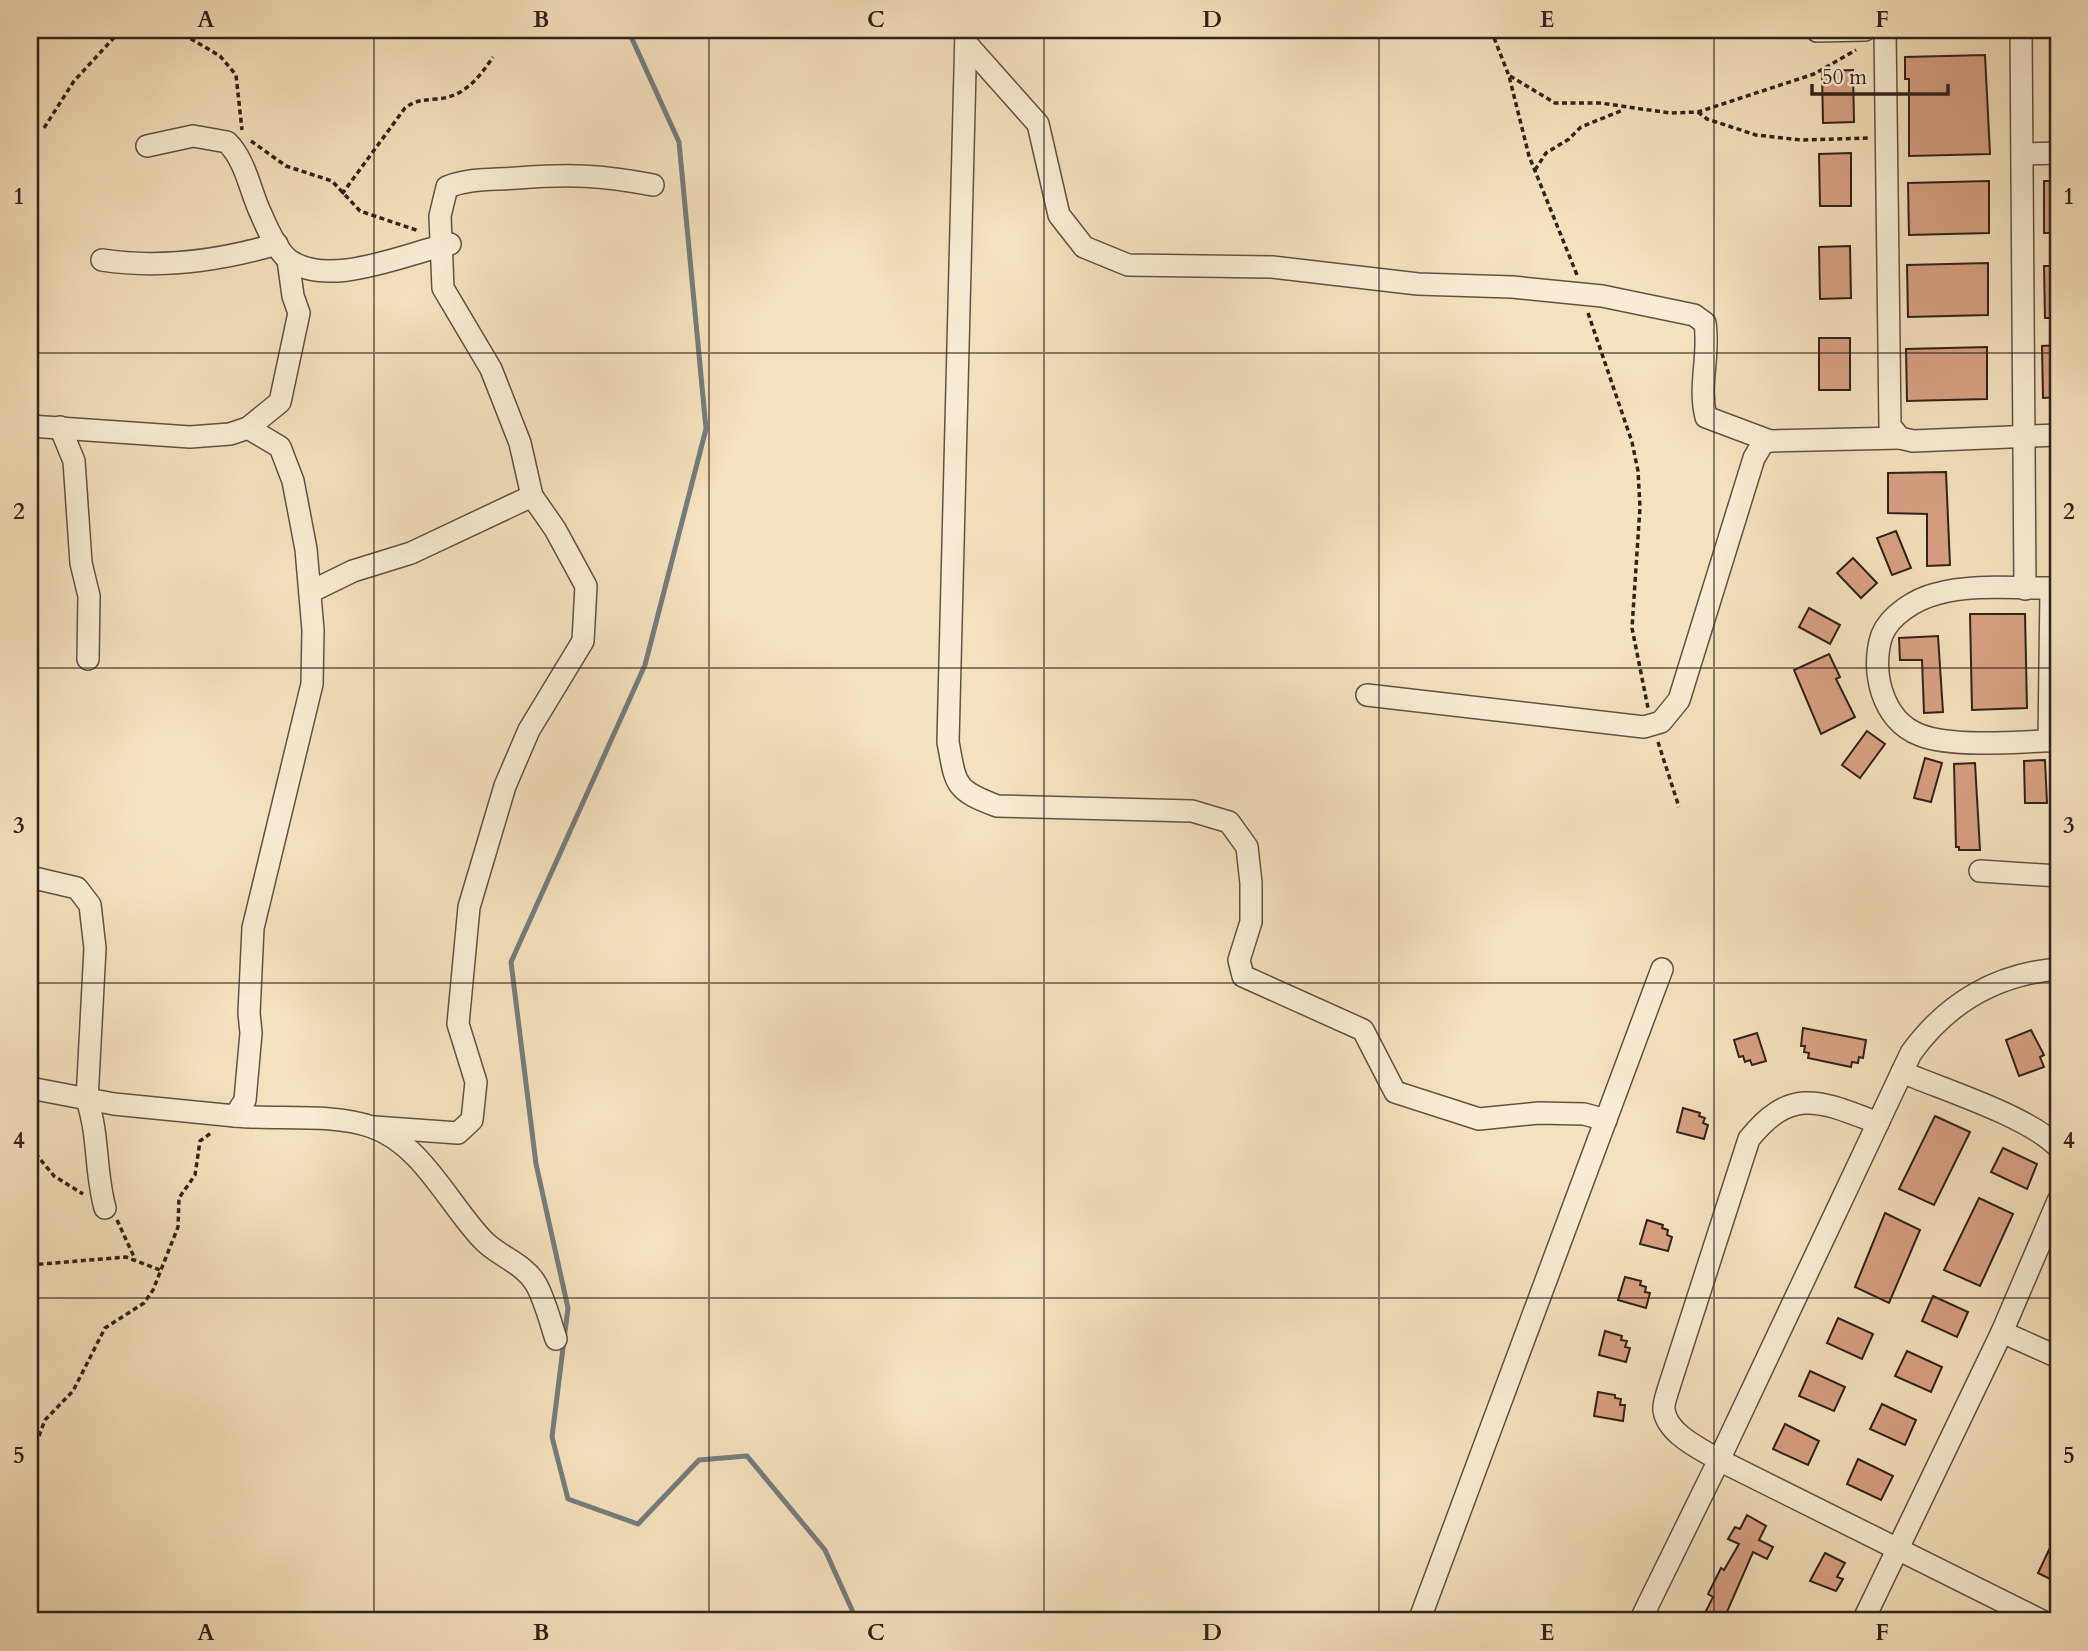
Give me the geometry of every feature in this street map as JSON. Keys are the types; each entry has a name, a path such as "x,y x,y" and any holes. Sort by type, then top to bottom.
{"street":[{"path":"2021,30 2024,153 2025,589"},
{"path":"1817,32 1878,31 1886,138 1889,412 1890,426 1900,438"},
{"path":"966,36 1038,124 1059,215 1084,247 1128,265 1272,267 1418,284 1583,294 1694,315 1705,323 1707,338 1701,397 1706,417 1770,440 1900,438 1913,441 2058,435"},
{"path":"966,36 948,742 955,779 968,795 997,806 1192,811 1229,822 1247,847 1251,922 1239,960 1243,976 1363,1030 1395,1092 1479,1119 1539,1113 1584,1114 1606,1120"},
{"path":"30,426 190,437 230,434 248,428 280,402 299,313 282,252 261,214 238,157 227,142 193,136 148,146"},
{"path":"2024,153 2058,153"},
{"path":"30,1088 61,1092 87,1100 235,1116 279,1120 326,1119 374,1127 458,1133 472,1119 476,1082 458,1024 469,907 505,786 529,730 583,641 586,586 555,529 531,496 520,443 491,369 443,288 445,245 440,216 447,187 465,180 595,174 653,185"},
{"path":"102,260 151,265 183,263 243,253 282,252 317,271 340,270 374,265 445,245"},
{"path":"235,1116 245,1100 251,1033 249,1013 253,928 264,891 287,779 312,696 310,592 306,549 293,481 279,447 275,406"},
{"path":"60,427 74,461 80,563 89,596 88,659"},
{"path":"248,428 279,447"},
{"path":"1367,695 1644,727 1652,725 1672,712 1679,700 1754,458 1763,443 1770,440"},
{"path":"310,592 353,571 411,553 531,496"},
{"path":"2054,588 2054,740 1983,742 1919,735 1900,722 1878,682 1877,662 1883,633 1903,609 1935,594 1969,590 2025,589 2054,588"},
{"path":"1980,871 2058,876"},
{"path":"30,877 77,888 90,905 95,948 87,1100 94,1120 97,1179 105,1208"},
{"path":"1419,1621 1662,969"},
{"path":"1640,1621 1902,1072 1923,1037 1956,1005 1982,989 2015,975 2058,969"},
{"path":"1902,1072 2025,1124 2048,1137 2058,1147"},
{"path":"1878,1123 1817,1101 1798,1101 1763,1121 1749,1139 1669,1387 1664,1410 1671,1424 1689,1442 1719,1460 2042,1621"},
{"path":"374,1127 411,1152 484,1242 519,1265 536,1283 556,1339"},
{"path":"1863,1621 2002,1332 2058,1201"},
{"path":"2002,1332 2058,1357"}],"path":[{"path":"44,128 74,80 121,30"},
{"path":"176,30 220,56 236,75 242,139 252,141 299,172 332,181 359,211 445,245"},
{"path":"1491,30 1509,76 1524,142 1583,294 1598,347 1632,442 1638,471 1640,507 1632,628 1652,725 1679,807"},
{"path":"1509,76 1555,103 1601,103 1624,109 1698,112 1814,74 1878,31"},
{"path":"342,194 405,107 416,101 440,99 463,92 493,57"},
{"path":"1535,170 1546,153 1564,144 1581,127 1624,109"},
{"path":"1698,112 1707,119 1756,135 1801,140 1886,138"},
{"path":"30,1460 45,1420 73,1391 105,1328 144,1303 153,1290 178,1227 179,1198 195,1175 200,1141 235,1116"},
{"path":"30,1265 126,1257 160,1270"}],"building":[{"path":"1985,55 1990,154 1909,156 1909,79 1905,79 1905,57"},
{"path":"1853,70 1854,122 1823,123 1822,71"},
{"path":"1851,153 1851,206 1820,206 1819,154"},
{"path":"1989,181 1989,233 1909,235 1908,183"},
{"path":"2044,181 2058,181 2058,233 2044,233"},
{"path":"1850,246 1851,298 1820,299 1819,247"},
{"path":"1988,263 1988,315 1908,317 1907,265"},
{"path":"2044,266 2058,266 2058,318 2045,318"},
{"path":"1819,338 1850,338 1850,390 1819,390"},
{"path":"2058,345 2058,397 2043,398 2042,346"},
{"path":"1987,347 1987,399 1907,401 1906,349"},
{"path":"1946,472 1950,565 1927,566 1927,514 1888,513 1888,473"},
{"path":"1896,531 1911,568 1892,575 1877,538"},
{"path":"1853,558 1877,583 1861,598 1837,573"},
{"path":"1809,608 1840,625 1830,644 1799,627"},
{"path":"1970,614 2025,614 2027,708 1972,710"},
{"path":"1938,636 1943,712 1924,713 1922,660 1900,660 1899,638"},
{"path":"1829,654 1840,677 1836,679 1855,717 1821,734 1794,670"},
{"path":"1867,731 1885,744 1860,778 1842,765"},
{"path":"1925,758 1942,763 1931,802 1914,798"},
{"path":"2045,760 2047,803 2025,803 2024,761"},
{"path":"1975,763 1980,850 1959,850 1959,847 1956,847 1954,764"},
{"path":"1803,1028 1866,1040 1863,1058 1859,1057 1858,1063 1852,1062 1851,1067 1808,1058 1809,1053 1804,1052 1805,1046 1801,1046"},
{"path":"2031,1030 2044,1055 2040,1057 2044,1067 2019,1076 2006,1040"},
{"path":"1757,1033 1766,1061 1752,1065 1750,1060 1745,1062 1743,1056 1739,1057 1734,1040"},
{"path":"1683,1108 1700,1113 1699,1116 1705,1118 1703,1123 1708,1125 1704,1139 1677,1132"},
{"path":"1935,1116 1970,1132 1934,1205 1899,1189"},
{"path":"2003,1148 2037,1164 2027,1189 1991,1172"},
{"path":"1979,1198 2013,1214 1980,1286 1944,1270"},
{"path":"1885,1213 1920,1230 1889,1303 1855,1287"},
{"path":"1647,1220 1663,1225 1662,1228 1668,1230 1667,1235 1672,1237 1668,1251 1640,1244"},
{"path":"1625,1277 1641,1281 1640,1285 1646,1287 1645,1292 1650,1293 1646,1308 1618,1300"},
{"path":"1933,1296 1968,1312 1957,1337 1922,1321"},
{"path":"1838,1318 1873,1334 1862,1359 1827,1343"},
{"path":"1605,1331 1622,1336 1621,1340 1627,1341 1625,1347 1630,1348 1626,1362 1599,1355"},
{"path":"1907,1351 1942,1367 1931,1392 1895,1376"},
{"path":"1810,1371 1845,1387 1834,1411 1799,1396"},
{"path":"1598,1392 1621,1399 1620,1405 1625,1405 1623,1421 1594,1416"},
{"path":"1882,1404 1916,1420 1905,1445 1870,1429"},
{"path":"1785,1424 1819,1441 1808,1465 1773,1449"},
{"path":"1858,1459 1893,1476 1881,1500 1847,1484"},
{"path":"1747,1515 1766,1526 1759,1540 1773,1547 1767,1559 1753,1552 1723,1621 1701,1621 1713,1597 1708,1594 1721,1568 1724,1570 1739,1544 1728,1539 1735,1527 1740,1529"},
{"path":"2058,1531 2058,1583 2038,1573"},
{"path":"1825,1553 1845,1563 1837,1577 1843,1579 1836,1591 1810,1581"}],"waterway":[{"path":"628,30 679,142 706,429 645,665 511,962 536,1164 568,1308 552,1437 568,1499 638,1524 699,1460 747,1456 825,1550 857,1621"}]}
